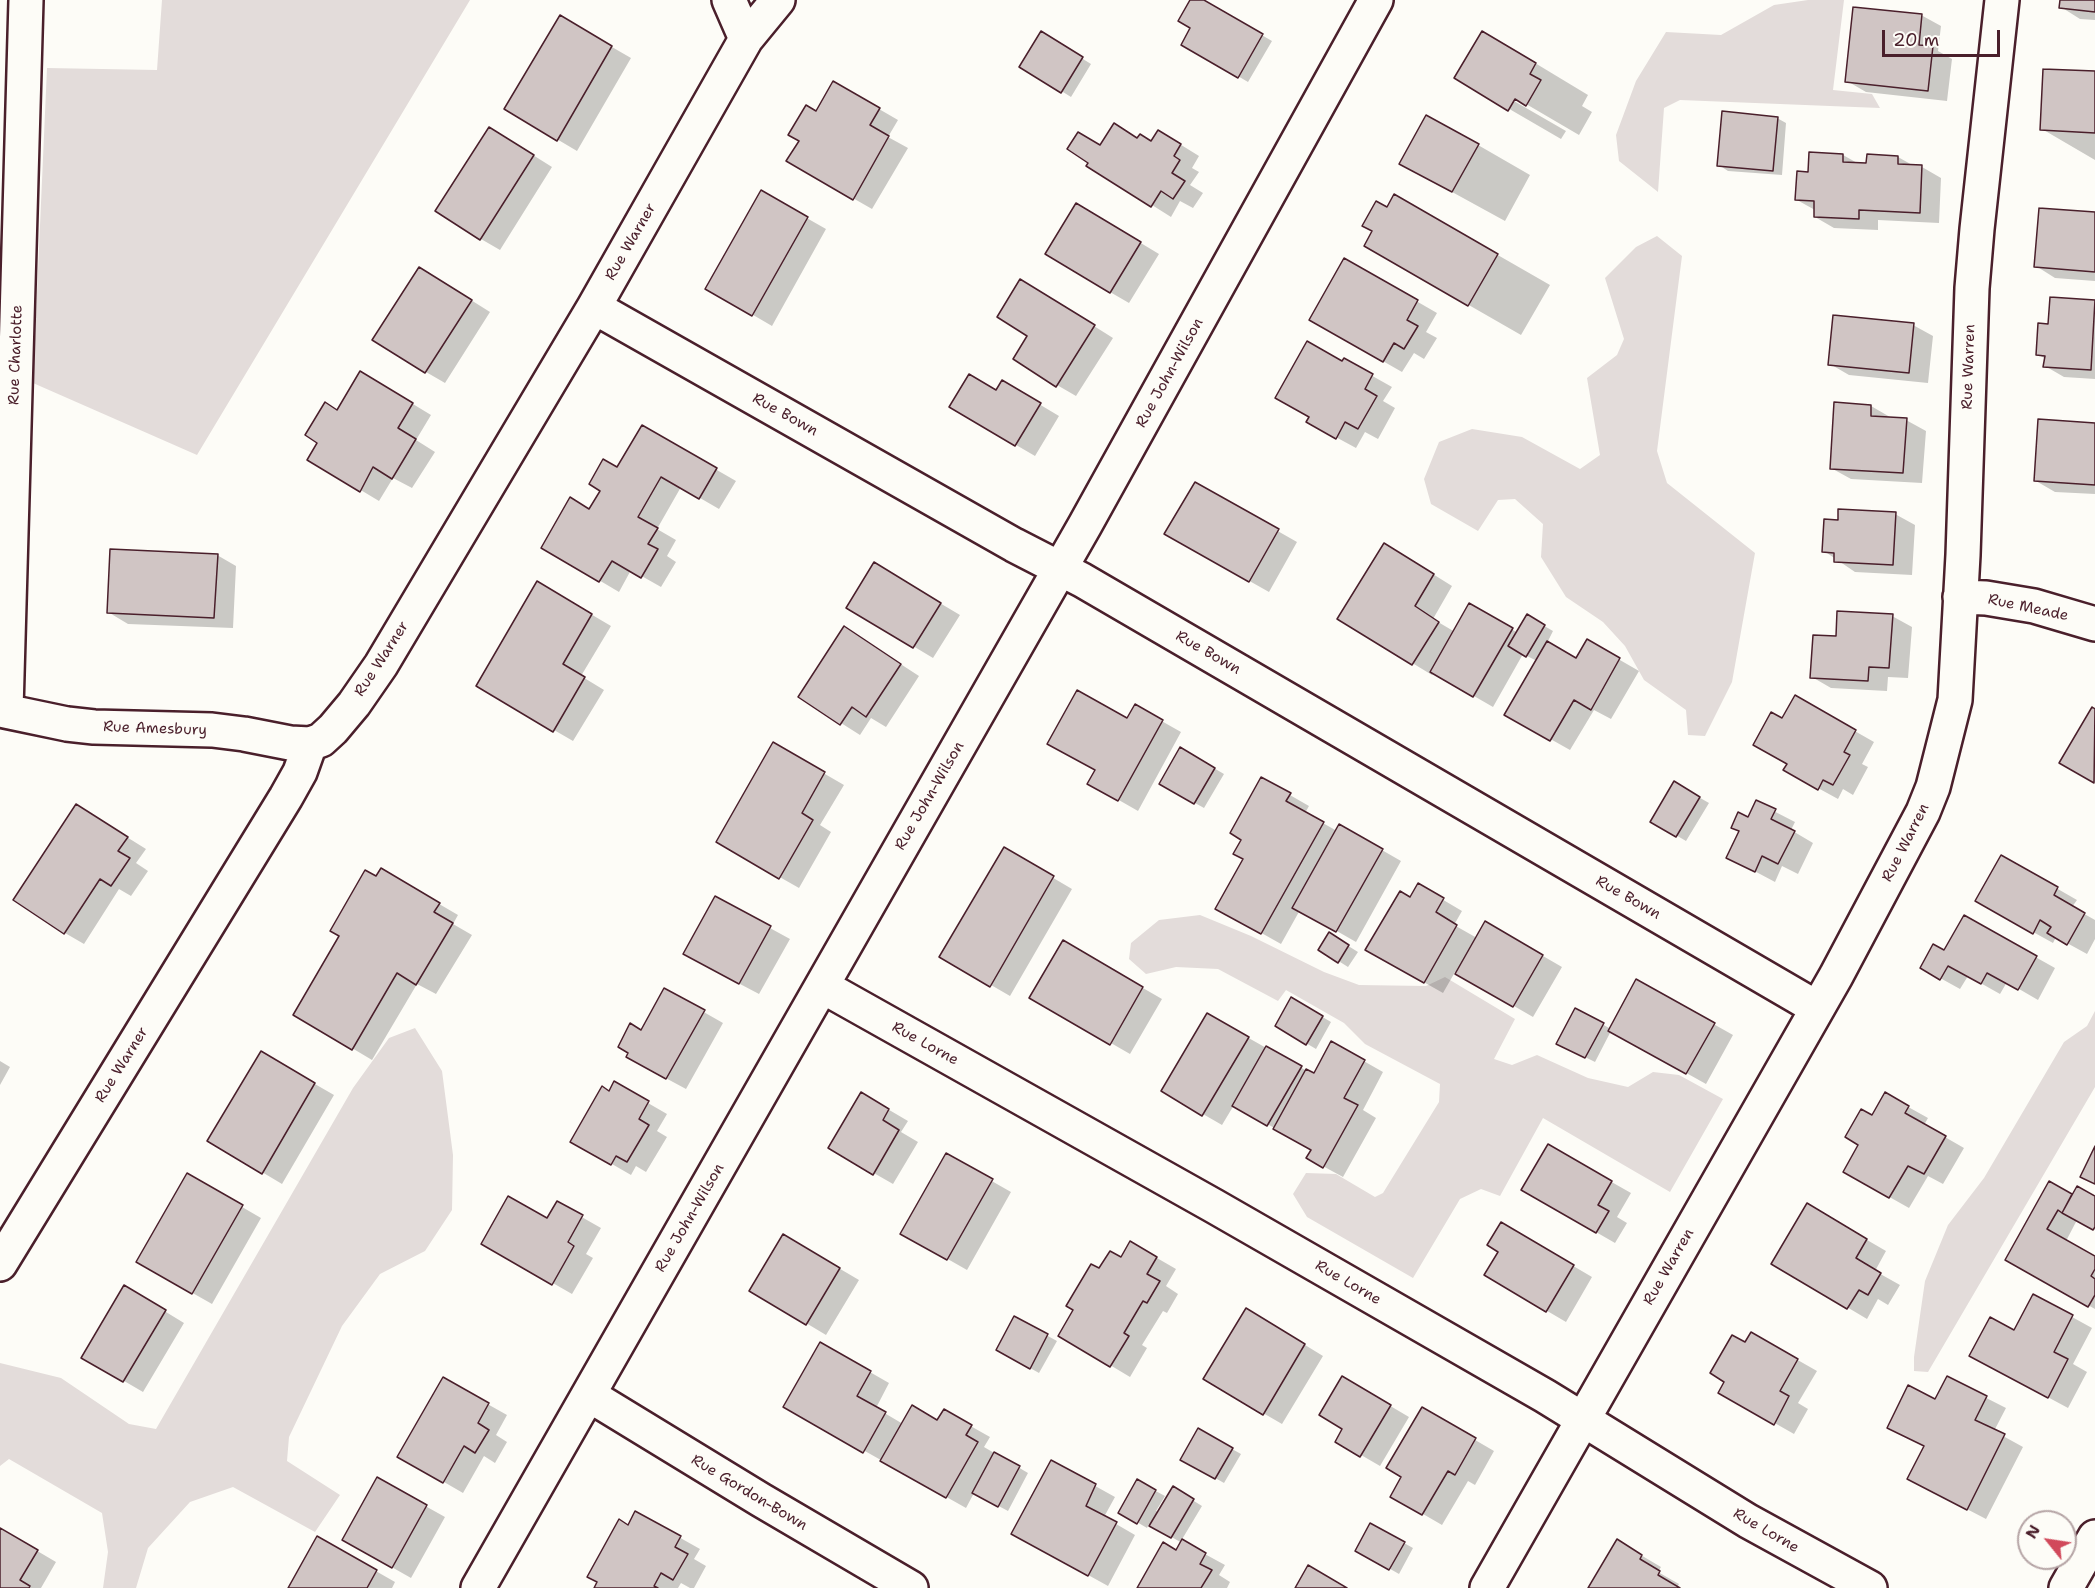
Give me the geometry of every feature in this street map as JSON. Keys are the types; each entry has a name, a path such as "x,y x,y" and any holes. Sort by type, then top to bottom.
{"street":[{"name":"Rue Charlotte","path":"3,710 26,0"},
{"path":"729,0 746,39"},
{"name":"Rue Warner","path":"0,1264 286,798 300,771 310,744 321,740 333,729 381,665 594,307 746,39 778,0"},
{"name":"Rue John-Wilson","path":"478,1588 1060,568 1376,0"},
{"name":"Rue Warren","path":"1487,1588 1817,1008 1905,848 1933,787 1955,700 1972,288 2002,0"},
{"name":"Rue Bown","path":"594,307 1014,545 1060,568 1817,1008"},
{"name":"Rue Meade","path":"1960,597 1986,598 2034,606 2095,624"},
{"name":"Rue Amesbury","path":"3,710 67,724 94,727 212,730 290,743 310,744"},
{"name":"Rue Lorne","path":"822,986 1214,1206 1582,1419 1748,1521 1870,1588"},
{"name":"Rue Gordon-Bown","path":"589,1395 911,1588"},
{"path":"2066,1588 2095,1537"}],"shaded area":[{"path":"162,0 470,0 197,455 33,383 47,68 157,70"},
{"path":"1808,0 1844,0 1833,90 1872,94 1880,108 1680,100 1664,108 1658,192 1619,161 1616,135 1636,81 1666,32 1721,35 1774,5"},
{"path":"1657,236 1682,256 1657,451 1667,483 1755,553 1732,682 1705,736 1688,735 1686,710 1644,680 1625,646 1603,622 1566,597 1541,557 1543,524 1515,499 1498,500 1478,531 1431,504 1424,479 1439,442 1472,429 1522,437 1580,469 1600,455 1587,378 1617,355 1624,339 1605,278 1636,247"},
{"path":"1200,915 1251,936 1324,972 1359,985 1426,986 1445,977 1515,1019 1494,1059 1512,1065 1537,1055 1588,1078 1628,1087 1653,1072 1679,1075 1723,1099 1670,1192 1543,1118 1500,1196 1481,1189 1460,1199 1413,1278 1307,1217 1293,1194 1306,1173 1336,1174 1375,1197 1383,1193 1439,1102 1440,1084 1365,1044 1344,1023 1286,990 1278,1001 1218,969 1176,967 1146,974 1129,959 1131,943 1159,920"},
{"path":"2095,1011 2095,1087 1928,1372 1914,1371 1925,1281 1948,1225 1984,1178 2064,1042 2087,1026"},
{"path":"415,1028 442,1071 453,1155 452,1210 425,1251 380,1274 342,1326 289,1437 287,1461 340,1495 315,1532 233,1487 190,1502 148,1548 136,1588 103,1588 108,1552 102,1513 9,1459 0,1466 0,1363 61,1378 129,1424 156,1429 353,1088 389,1038"}],"building":[{"path":"1190,0 1204,0 1263,34 1238,78 1181,45 1190,28 1178,21"},
{"path":"2060,0 2095,0 2095,12 2059,8"},
{"path":"1853,7 1922,14 1919,45 1933,46 1928,91 1845,82"},
{"path":"560,15 612,46 557,141 504,109"},
{"path":"1041,31 1083,57 1061,93 1019,67"},
{"path":"1482,31 1536,63 1530,74 1541,80 1526,106 1515,99 1508,111 1454,78"},
{"path":"2043,69 2095,71 2095,133 2040,130"},
{"path":"833,81 880,108 870,125 889,136 853,200 786,161 799,141 788,135 806,105 816,111"},
{"path":"1722,111 1778,117 1773,171 1717,166"},
{"path":"1426,115 1479,144 1452,192 1399,164"},
{"path":"1114,123 1137,138 1140,134 1151,141 1158,130 1181,144 1174,156 1180,160 1172,173 1185,181 1173,199 1161,191 1151,207 1086,166 1088,163 1067,149 1078,132 1100,145"},
{"path":"489,127 534,155 480,240 435,211"},
{"path":"1809,152 1843,154 1843,162 1866,163 1867,154 1898,156 1898,164 1922,165 1920,213 1859,210 1859,219 1814,217 1814,201 1795,200 1797,171 1808,172"},
{"path":"761,190 808,217 752,316 705,289"},
{"path":"1394,194 1498,254 1468,306 1364,246 1372,231 1362,226 1376,201 1387,207"},
{"path":"1076,203 1141,242 1110,293 1045,254"},
{"path":"2039,208 2095,212 2095,272 2034,267"},
{"path":"1344,258 1418,300 1407,320 1418,326 1404,349 1394,343 1383,362 1309,320"},
{"path":"419,267 472,300 425,373 372,340"},
{"path":"1020,279 1095,325 1056,387 1013,359 1027,336 997,317"},
{"path":"2050,297 2095,300 2091,370 2043,367 2045,356 2036,355 2038,323 2048,324"},
{"path":"1833,315 1914,323 1909,373 1828,365"},
{"path":"1307,341 1342,361 1344,358 1373,374 1365,389 1377,396 1358,429 1345,422 1336,439 1306,422 1309,417 1275,398"},
{"path":"360,371 413,403 398,428 416,439 392,479 373,467 360,492 307,460 317,443 305,435 325,402 337,410"},
{"path":"969,374 996,390 1002,380 1041,403 1015,446 949,407"},
{"path":"1834,402 1871,405 1871,416 1907,418 1903,473 1830,469"},
{"path":"2038,419 2095,423 2095,485 2034,481"},
{"path":"642,425 717,468 699,499 661,477 638,517 658,528 648,544 658,549 641,578 612,561 599,582 541,548 570,497 589,509 600,491 589,484 603,459 617,467"},
{"path":"1195,482 1279,529 1249,582 1164,534"},
{"path":"1838,509 1896,512 1893,565 1834,562 1834,553 1822,552 1824,519 1838,520"},
{"path":"1384,543 1434,574 1415,606 1439,622 1412,665 1337,619"},
{"path":"110,549 218,554 214,618 107,613"},
{"path":"874,562 941,603 913,648 846,608"},
{"path":"537,581 592,614 563,664 585,677 553,732 476,686"},
{"path":"1469,603 1513,628 1473,697 1430,672"},
{"path":"1837,611 1893,614 1889,668 1869,667 1868,681 1810,678 1813,635 1836,636"},
{"path":"1527,614 1545,625 1526,657 1508,646"},
{"path":"844,626 901,664 866,717 852,707 840,725 798,697"},
{"path":"1587,639 1620,658 1591,710 1574,700 1550,741 1504,715 1547,641 1576,658"},
{"path":"1077,690 1127,718 1135,704 1163,720 1118,801 1087,784 1095,770 1047,744"},
{"path":"1795,695 1856,730 1844,752 1850,755 1833,785 1823,780 1818,790 1783,770 1787,764 1753,745 1771,712 1782,718"},
{"path":"2092,707 2095,709 2094,783 2059,763"},
{"path":"773,742 825,772 802,813 813,820 779,879 716,842"},
{"path":"1180,747 1215,768 1194,804 1159,784"},
{"path":"1261,777 1291,793 1286,801 1324,822 1261,934 1215,909 1243,859 1233,854 1241,840 1230,833"},
{"path":"1674,781 1700,797 1676,837 1650,822"},
{"path":"1756,800 1776,809 1771,819 1795,831 1778,864 1762,856 1755,872 1726,858 1739,831 1731,828 1738,812 1748,817"},
{"path":"76,804 128,837 118,851 130,858 111,886 100,879 64,934 13,900"},
{"path":"1339,824 1383,849 1336,932 1292,908"},
{"path":"1004,847 1054,876 990,987 939,957"},
{"path":"2001,855 2058,887 2054,895 2085,913 2067,945 2047,933 2051,927 2040,920 2033,934 1975,901"},
{"path":"381,868 440,903 434,912 453,923 416,985 397,973 352,1050 293,1015 339,936 330,931 365,870 376,876"},
{"path":"1418,883 1444,898 1436,912 1457,925 1424,983 1365,950 1400,891 1410,897"},
{"path":"715,896 771,926 739,984 683,954"},
{"path":"1964,915 2037,956 2018,990 1987,973 1981,984 1948,966 1940,980 1920,968 1933,944 1944,950"},
{"path":"1485,921 1543,955 1513,1007 1455,974"},
{"path":"1329,932 1349,945 1338,963 1318,950"},
{"path":"1063,940 1143,987 1110,1045 1029,998"},
{"path":"1636,979 1715,1023 1686,1074 1608,1031"},
{"path":"664,988 705,1010 666,1079 626,1057 628,1053 618,1047 630,1023 641,1030"},
{"path":"1291,997 1323,1016 1306,1045 1275,1026"},
{"path":"1575,1008 1604,1023 1585,1058 1556,1044"},
{"path":"1207,1013 1249,1037 1202,1116 1161,1091"},
{"path":"1331,1041 1365,1060 1344,1098 1358,1105 1323,1168 1306,1158 1311,1150 1273,1129 1306,1069 1314,1073"},
{"path":"1266,1046 1302,1066 1267,1126 1232,1106"},
{"path":"261,1051 315,1083 262,1174 207,1141"},
{"path":"614,1081 649,1101 639,1119 649,1125 627,1162 616,1156 611,1165 570,1142 602,1086 609,1091"},
{"path":"861,1092 889,1109 883,1120 899,1130 873,1175 828,1148"},
{"path":"1885,1092 1909,1106 1905,1113 1946,1136 1924,1174 1908,1166 1889,1198 1843,1172 1858,1145 1845,1137 1861,1109 1872,1115"},
{"path":"1548,1144 1612,1181 1598,1205 1609,1211 1596,1233 1521,1190"},
{"path":"2095,1146 2095,1184 2080,1177"},
{"path":"946,1153 993,1179 947,1260 900,1234"},
{"path":"187,1173 243,1205 192,1294 136,1262"},
{"path":"2049,1181 2072,1194 2062,1213 2058,1210 2047,1229 2095,1256 2095,1269 2091,1276 2095,1279 2095,1295 2088,1307 2005,1260"},
{"path":"2077,1186 2095,1196 2095,1227 2093,1230 2062,1213"},
{"path":"508,1196 547,1218 557,1201 583,1215 568,1242 574,1246 552,1285 481,1244"},
{"path":"1807,1203 1867,1239 1856,1258 1881,1273 1868,1295 1859,1290 1847,1309 1771,1264"},
{"path":"1501,1222 1574,1265 1546,1312 1484,1275 1498,1252 1487,1245"},
{"path":"783,1234 840,1268 806,1325 749,1291"},
{"path":"1130,1241 1157,1257 1147,1274 1160,1281 1147,1303 1143,1301 1124,1333 1129,1336 1110,1367 1058,1336 1073,1310 1066,1306 1091,1264 1099,1268 1110,1251 1121,1257"},
{"path":"124,1285 166,1310 123,1382 81,1358"},
{"path":"2033,1294 2073,1315 2054,1352 2068,1359 2048,1398 1969,1356 1990,1317 2014,1330"},
{"path":"1246,1308 1305,1344 1263,1415 1203,1379"},
{"path":"1014,1316 1048,1334 1030,1369 996,1350"},
{"path":"1751,1332 1798,1359 1780,1391 1789,1396 1774,1425 1718,1393 1724,1382 1710,1373 1732,1335 1745,1342"},
{"path":"820,1342 871,1371 857,1396 886,1412 863,1453 783,1407"},
{"path":"1342,1376 1391,1405 1360,1457 1335,1442 1342,1429 1319,1415"},
{"path":"1947,1376 1987,1396 1975,1420 2005,1434 1967,1510 1907,1479 1924,1446 1887,1428 1908,1385 1935,1399"},
{"path":"443,1377 489,1403 478,1423 489,1430 475,1453 464,1446 443,1483 397,1457"},
{"path":"912,1405 937,1420 944,1409 972,1425 966,1435 978,1442 946,1498 880,1461"},
{"path":"1422,1407 1476,1438 1455,1475 1448,1471 1422,1515 1390,1497 1401,1477 1386,1468"},
{"path":"1198,1428 1233,1448 1215,1479 1180,1460"},
{"path":"994,1452 1020,1466 998,1507 972,1493"},
{"path":"1051,1460 1096,1484 1086,1506 1117,1522 1088,1576 1011,1534"},
{"path":"377,1477 427,1505 392,1568 342,1540"},
{"path":"1137,1479 1156,1490 1137,1524 1118,1513"},
{"path":"1173,1486 1194,1499 1171,1538 1149,1526"},
{"path":"635,1511 681,1536 675,1547 688,1554 673,1580 661,1573 654,1586 658,1588 594,1588 597,1582 587,1577 619,1519 628,1525"},
{"path":"1370,1523 1405,1542 1389,1570 1355,1551"},
{"path":"0,1528 38,1550 20,1580 30,1586 29,1588 0,1588"},
{"path":"317,1536 377,1570 367,1588 288,1588"},
{"path":"1182,1539 1206,1553 1200,1564 1212,1570 1201,1588 1137,1588 1163,1542 1176,1550"},
{"path":"1617,1539 1642,1555 1640,1559 1660,1571 1658,1575 1680,1588 1588,1588"},
{"path":"1308,1565 1347,1588 1295,1588"}]}
